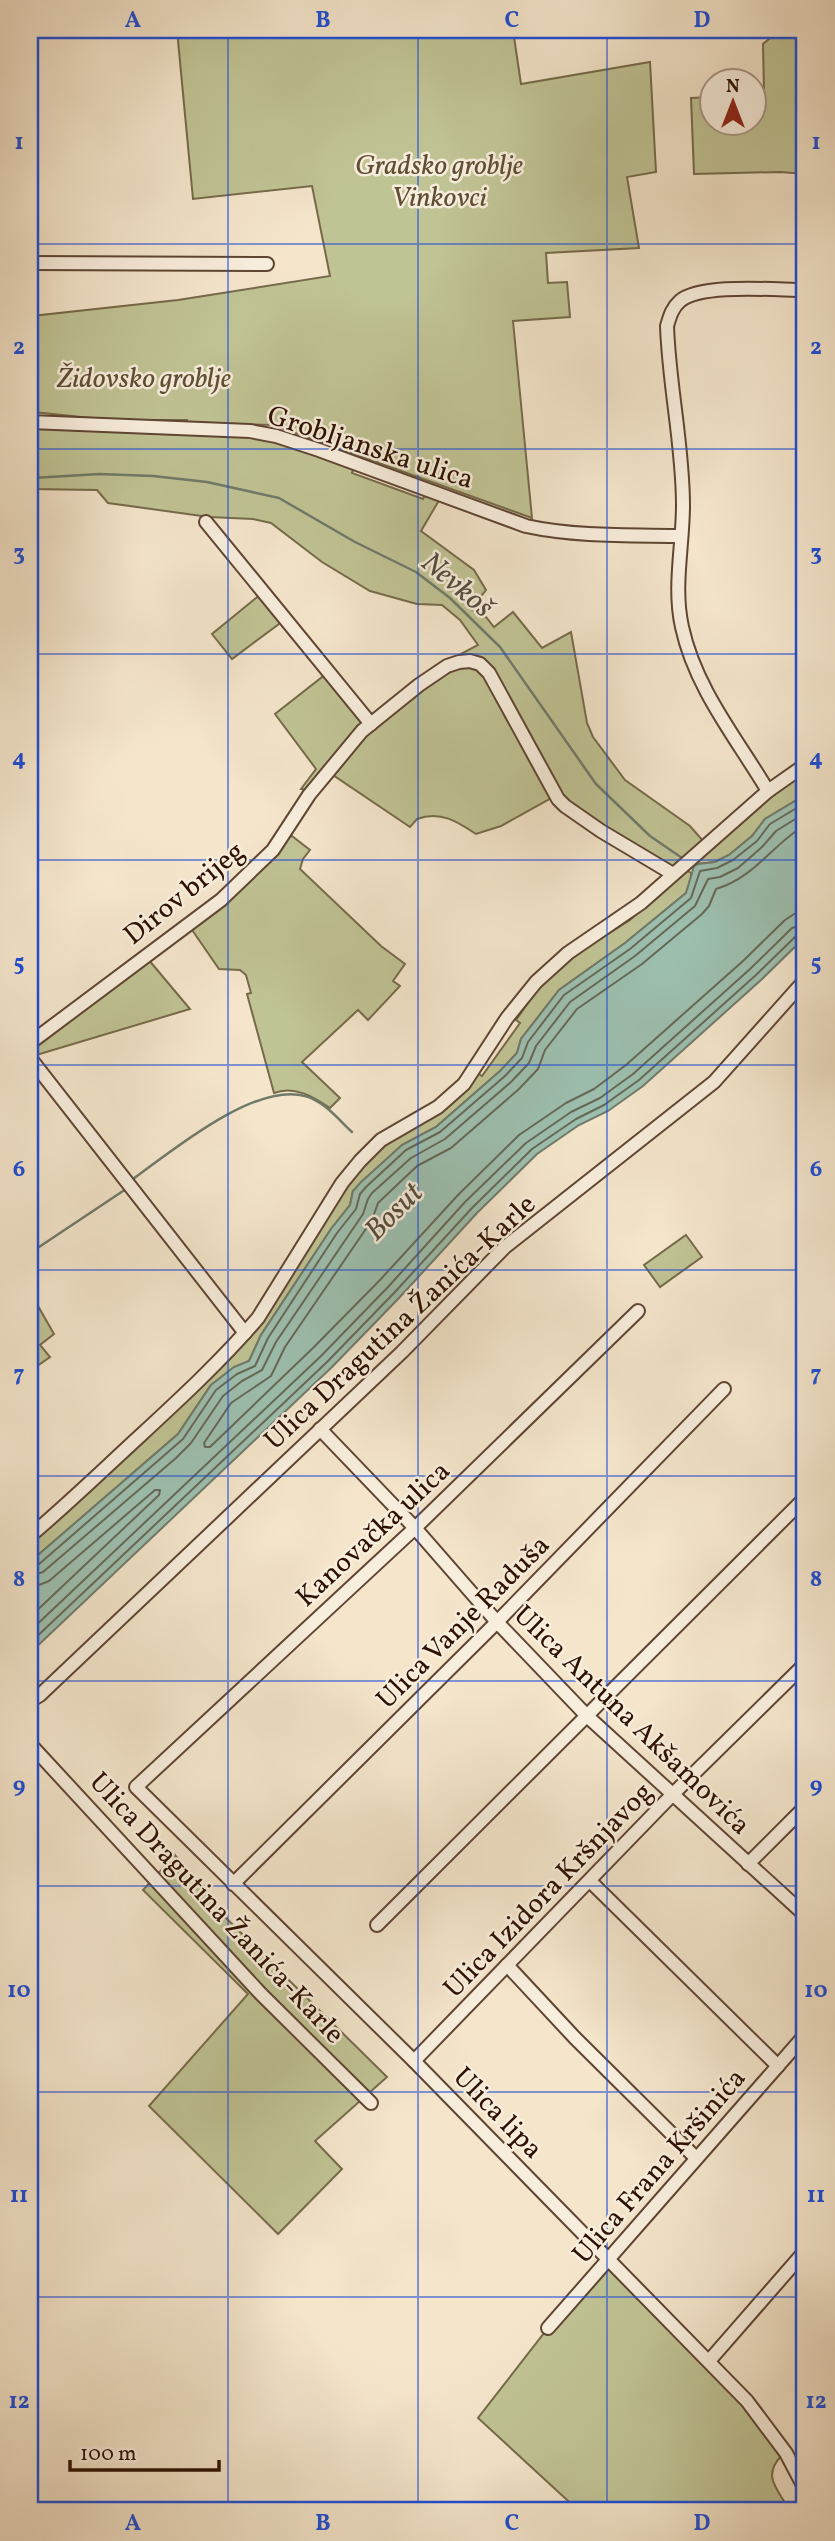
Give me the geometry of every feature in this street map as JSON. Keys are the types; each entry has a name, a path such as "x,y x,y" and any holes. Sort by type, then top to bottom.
{"street":[{"path":"30,264 267,264"},
{"path":"768,791 718,712 701,679 682,629 678,577 682,478 668,334 673,309 681,300 702,291 805,290"},
{"name":"Grobljanska ulica","path":"30,422 250,431 276,436 526,526 547,531 598,535 681,536"},
{"path":"206,522 371,724"},
{"name":"Dirov brijeg","path":"30,1043 200,917 263,861 339,757 371,724 447,666 470,662 480,664 489,673 553,792 565,806 676,871"},
{"path":"30,1536 64,1508 171,1407 245,1333 258,1318 342,1183 360,1161 381,1140 438,1107 464,1084 507,1018 536,982 568,953 624,916 768,791 805,765"},
{"name":"Ulica Dragutina Žanića-Karle","path":"30,1701 40,1695 402,1352 505,1247 714,1082 805,980"},
{"path":"30,1058 245,1333"},
{"name":"Kanovačka ulica","path":"136,1787 415,1528 638,1311"},
{"name":"Ulica Vanje Raduša","path":"233,1884 497,1622 724,1389"},
{"name":"Ulica Antuna Akšamovića","path":"320,1429 415,1528 497,1622 587,1716 805,1915"},
{"path":"377,1925 805,1498"},
{"name":"Ulica Izidora Kršnjavog","path":"414,2061 672,1796 805,1664"},
{"name":"Ulica Dragutina Žanića-Karle","path":"30,1744 261,1994 371,2103"},
{"name":"Ulica lipa","path":"136,1787 414,2061 709,2361 747,2401 767,2427 786,2453 805,2489"},
{"path":"748,1864 805,1807"},
{"path":"591,1882 778,2066"},
{"path":"507,1965 575,2038 696,2158"},
{"name":"Ulica Frana Kršinića","path":"548,2328 805,2035"},
{"path":"709,2361 805,2251"}],"green space":[{"name":"Gradsko groblje Vinkovci","path":"177,30 513,30 521,84 650,62 656,172 627,177 639,248 546,253 548,283 567,282 570,317 513,321 532,518 273,425 188,423 187,420 110,420 33,412 32,316 178,300 330,276 312,186 193,199"},
{"path":"780,30 805,30 805,174 694,174 691,98 698,98 698,136 768,136 768,66 763,66 763,44"},
{"path":"30,424 270,438 354,467 352,473 423,499 426,492 441,497 421,531 474,570 486,590 471,609 486,617 494,627 513,612 542,648 571,632 587,723 593,737 625,780 690,826 704,842 672,870 580,813 565,800 488,667 458,659 459,655 478,645 460,620 442,605 417,604 370,591 322,562 271,523 108,503 97,490 30,489"},
{"path":"261,594 283,621 232,659 212,634"},
{"path":"457,665 475,667 489,677 553,797 501,826 476,834 455,822 433,816 417,819 410,827 330,773 408,697"},
{"path":"326,674 367,724 308,790 301,789 316,769 275,714"},
{"path":"805,771 805,795 765,819 752,836 729,855 715,862 698,864 694,860 750,810"},
{"path":"292,836 310,850 300,869 381,946 405,964 393,981 400,986 368,1020 358,1010 302,1062 340,1098 330,1108 311,1096 296,1091 274,1093 247,994 251,993 246,975 240,970 219,969 190,927"},
{"path":"685,869 691,873 686,893 625,943 559,990 521,1039 517,1053 500,1071 436,1127 402,1145 353,1191 350,1205 331,1229 261,1335 249,1361 211,1385 178,1434 30,1562 30,1543 140,1445 244,1343 349,1180 387,1142 477,1073 482,1076 520,1023 516,1020 537,990 570,958 630,920"},
{"path":"148,959 190,1009 33,1056 31,1049"},
{"path":"686,1235 702,1257 660,1287 644,1265"},
{"path":"30,1292 54,1334 40,1345 50,1357 30,1371"},
{"path":"175,1855 222,1914 387,2077 315,2141 342,2169 278,2234 149,2106 248,1994 143,1890"},
{"path":"611,2268 737,2396 782,2455 776,2463 772,2477 790,2511 579,2511 478,2418 548,2328 605,2269"}],"water":[{"name":"Bosut","path":"805,795 805,937 643,1086 608,1111 579,1125 537,1154 477,1213 332,1367 30,1653 30,1562 178,1434 211,1385 234,1367 249,1361 261,1335 331,1229 350,1205 353,1191 361,1182 402,1145 436,1127 500,1071 517,1053 521,1039 559,990 625,943 686,893 694,866 715,862 729,855 752,836 765,819"}],"waterway":[{"name":"Nevkoš","path":"33,478 99,474 153,476 207,482 279,498 355,542 416,572 450,598 500,647 596,784 650,836 685,860"},
{"path":"133,1179 215,1121 239,1108 285,1094 312,1098 352,1132"},
{"path":"30,1253 126,1189"}],"park label":[{"name":"Židovsko groblje","path":"144,377"}]}
